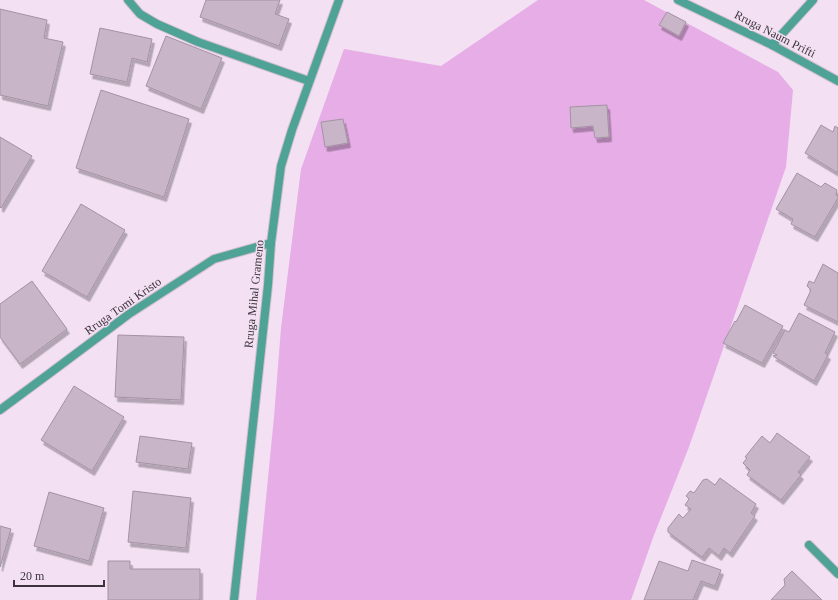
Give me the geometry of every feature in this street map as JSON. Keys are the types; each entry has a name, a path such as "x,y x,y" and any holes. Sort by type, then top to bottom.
{"street":[{"path":"128,0 140,14 157,24 198,42 309,81"},
{"name":"Rruga Mihal Grameno","path":"234,600 268,285 271,243 281,166 292,130 338,0"},
{"name":"Rruga Naum Prifti","path":"678,0 772,45 838,81"},
{"path":"772,45 814,0"},
{"name":"Rruga Tomi Kristo","path":"0,410 129,314 214,259 271,243"},
{"path":"809,545 838,574"}],"shaded area":[{"path":"538,0 644,0 778,72 793,90 786,167 689,447 654,535 631,600 256,600 281,328 301,169 344,49 441,66"}],"building":[{"path":"206,0 280,0 275,14 289,19 279,46 200,17"},
{"path":"0,9 47,20 44,38 63,42 48,106 0,95"},
{"path":"667,12 686,22 679,36 659,25"},
{"path":"100,28 152,39 147,62 132,58 127,82 90,74"},
{"path":"166,36 222,58 201,109 146,86"},
{"path":"101,90 189,119 164,197 76,168"},
{"path":"607,105 609,137 595,138 593,126 571,128 570,107"},
{"path":"343,119 348,143 325,147 321,122"},
{"path":"821,125 833,132 835,126 838,128 838,173 805,153"},
{"path":"0,137 32,156 1,208 0,207"},
{"path":"797,173 821,187 825,183 837,190 836,195 838,198 815,237 791,224 793,219 776,209"},
{"path":"81,204 125,230 87,297 42,271"},
{"path":"823,264 838,273 838,322 804,305 811,290 807,286 809,281 814,283"},
{"path":"32,281 67,329 20,364 0,337 0,304"},
{"path":"745,305 783,326 762,363 723,343"},
{"path":"799,313 835,332 825,353 828,355 814,381 773,356 777,355 773,353 785,330 789,332"},
{"path":"118,335 184,337 181,400 115,397"},
{"path":"74,386 124,417 92,471 41,440"},
{"path":"777,433 810,457 798,472 801,475 781,500 747,475 750,470 743,463 747,458 745,457 762,436 770,443"},
{"path":"140,436 192,443 188,469 136,462"},
{"path":"720,478 756,504 751,513 755,516 730,553 724,548 719,556 709,548 702,557 668,532 668,528 679,514 683,518 691,509 685,505 689,499 686,496 690,491 694,493 703,480 707,479 715,485"},
{"path":"133,491 191,498 186,548 128,542"},
{"path":"49,492 104,508 89,561 34,546"},
{"path":"0,526 11,529 0,567"},
{"path":"692,560 721,570 715,586 701,581 693,600 644,600 659,561 688,571"},
{"path":"108,561 130,561 130,569 200,569 200,600 108,600"},
{"path":"792,571 822,600 771,600 785,585 784,579"}]}
